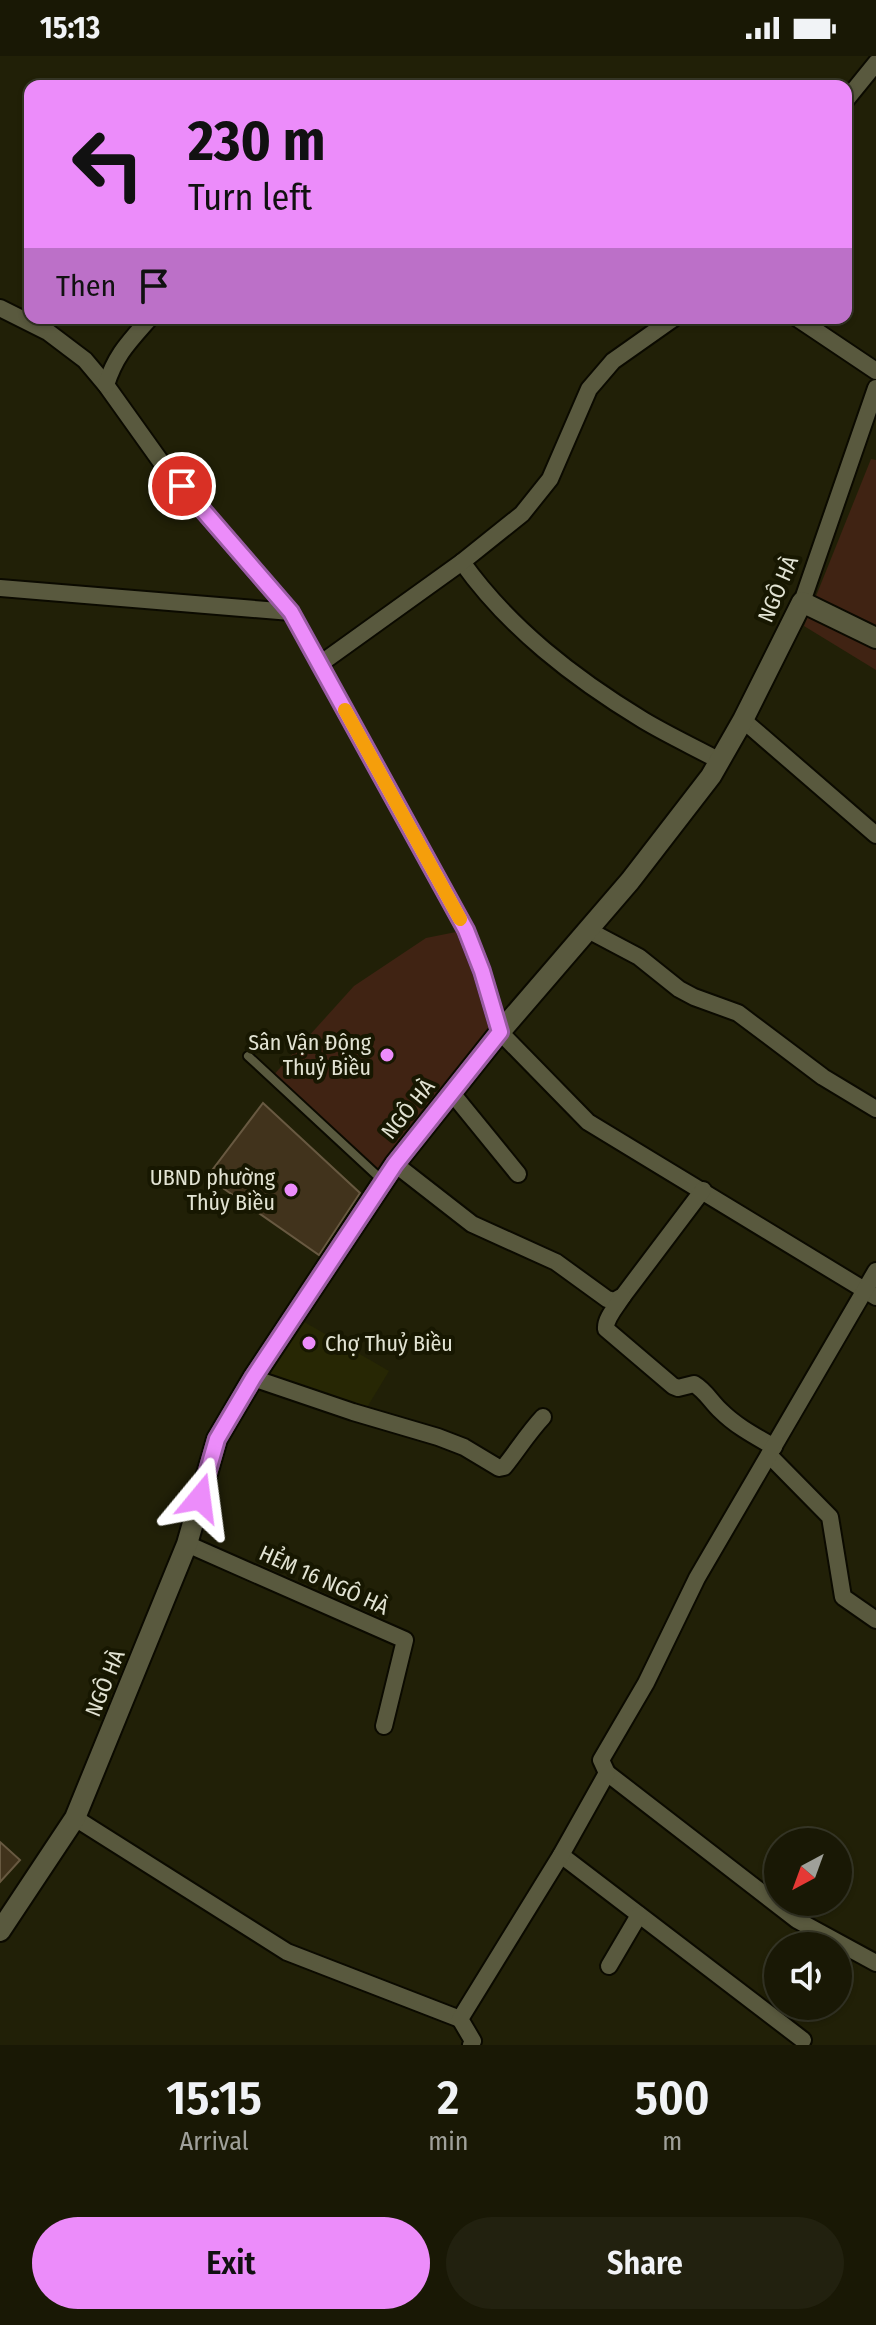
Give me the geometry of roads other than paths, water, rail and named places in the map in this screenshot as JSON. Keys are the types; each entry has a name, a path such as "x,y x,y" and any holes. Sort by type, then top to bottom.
{"street":[{"path":"852,93 876,63"},
{"path":"0,308 24,319"},
{"path":"33,324 85,360 161,462 291,612 466,930 500,1032 588,1122 870,1295"},
{"path":"106,385 119,353 145,324"},
{"path":"320,664 462,562 522,514 550,479 589,389 613,361 665,324"},
{"path":"806,324 876,371"},
{"name":"NGÔ HÀ","path":"0,1931 75,1818 187,1544 217,1439 253,1378 389,1173 500,1032 630,881 711,776 743,720 802,602 876,388"},
{"path":"462,562 521,631 558,662 643,720 720,761"},
{"path":"0,588 291,612"},
{"path":"802,602 876,638"},
{"path":"743,720 876,835"},
{"path":"588,930 639,957 679,989 738,1013 823,1077 876,1109"},
{"path":"452,1093 518,1174"},
{"path":"389,1173 472,1224 556,1262 607,1299 614,1301 623,1296"},
{"path":"703,1190 623,1296 605,1325 606,1329 673,1386 678,1388 694,1384 701,1388 718,1409 771,1451 830,1517 843,1597 876,1620"},
{"path":"876,1271 870,1295 771,1451 697,1578 646,1683 601,1760 607,1773 797,1920 876,1963"},
{"path":"253,1378 438,1437 464,1447 499,1468 508,1464 513,1453 543,1417"},
{"name":"HẺM 16 NGÔ HÀ","path":"187,1544 405,1640 384,1726"},
{"path":"460,2019 561,1855 607,1773"},
{"path":"75,1818 287,1952 460,2019 474,2044"},
{"path":"561,1855 803,2040"},
{"path":"609,1966 639,1915"}],"lane":[{"path":"248,1056 389,1173"}],"place":[{"name":"Sân Vận Động Thuỷ Biều","path":"387,1055"},
{"name":"UBND phường Thủy Biều","path":"291,1190"},
{"name":"Chợ Thuỷ Biều","path":"309,1343"}]}
